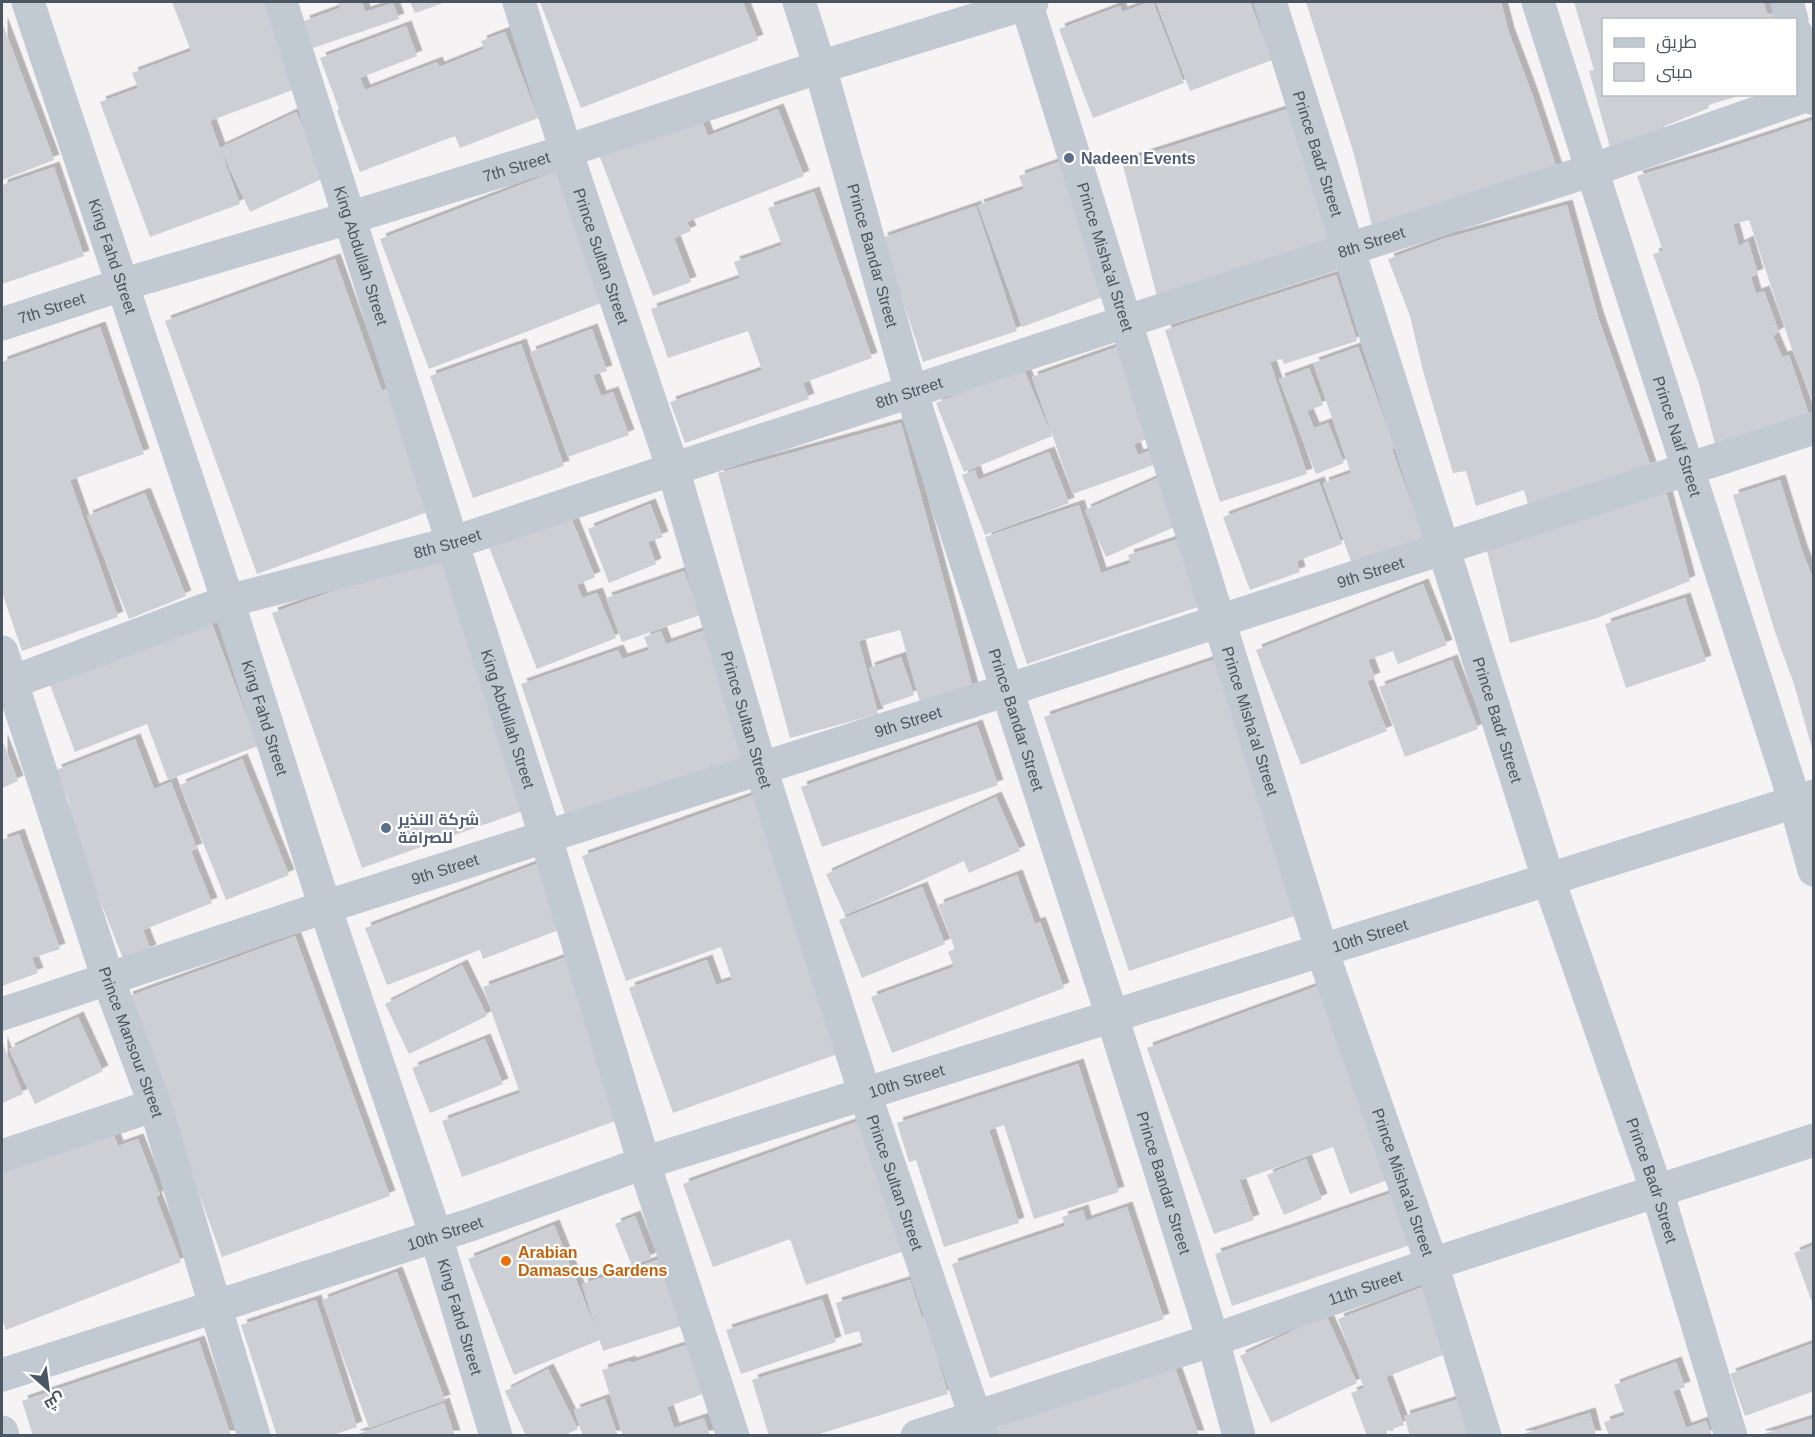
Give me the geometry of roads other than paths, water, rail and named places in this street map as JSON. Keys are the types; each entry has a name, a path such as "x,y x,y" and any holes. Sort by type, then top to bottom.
{"street":[{"name":"King Fahd Street","path":"28,2 228,601 325,907 436,1236 496,1436"},
{"name":"King Abdullah Street","path":"280,2 546,838 644,1163 733,1436"},
{"name":"Prince Sultan Street","path":"519,2 566,152 673,468 761,769 865,1094 979,1426"},
{"name":"Prince Bandar Street","path":"799,2 820,67 911,391 1112,1016 1213,1340 1239,1436"},
{"name":"7th Street","path":"2,324 122,285 566,152 820,67 1028,2"},
{"name":"Prince Misha'al Street","path":"1028,2 1322,951 1432,1264 1485,1436"},
{"name":"Prince Badr Street","path":"1270,2 1548,878 1657,1191 1731,1436"},
{"name":"Prince Naif Street","path":"1538,2 1687,468 1804,799 1814,870"},
{"path":"1787,2 1791,18"},
{"path":"1797,37 1813,95"},
{"name":"8th Street","path":"6,684 228,601 452,543 673,468 1592,170 1813,95"},
{"name":"9th Street","path":"2,1014 325,907 1007,690 1814,428"},
{"name":"Prince Mansour Street","path":"2,652 6,684 108,979 155,1105 254,1436"},
{"name":"10th Street","path":"2,1375 436,1236 644,1163 1804,799"},
{"path":"2,1156 155,1105"},
{"name":"11th Street","path":"916,1436 979,1426 1213,1340 1432,1264 1814,1140"}],"place":[{"name":"Nadeen Events","path":"1069,158"},
{"name":"شركة النذير للصرافة","path":"386,828"},
{"name":"Arabian Damascus Gardens","path":"506,1261"}]}
